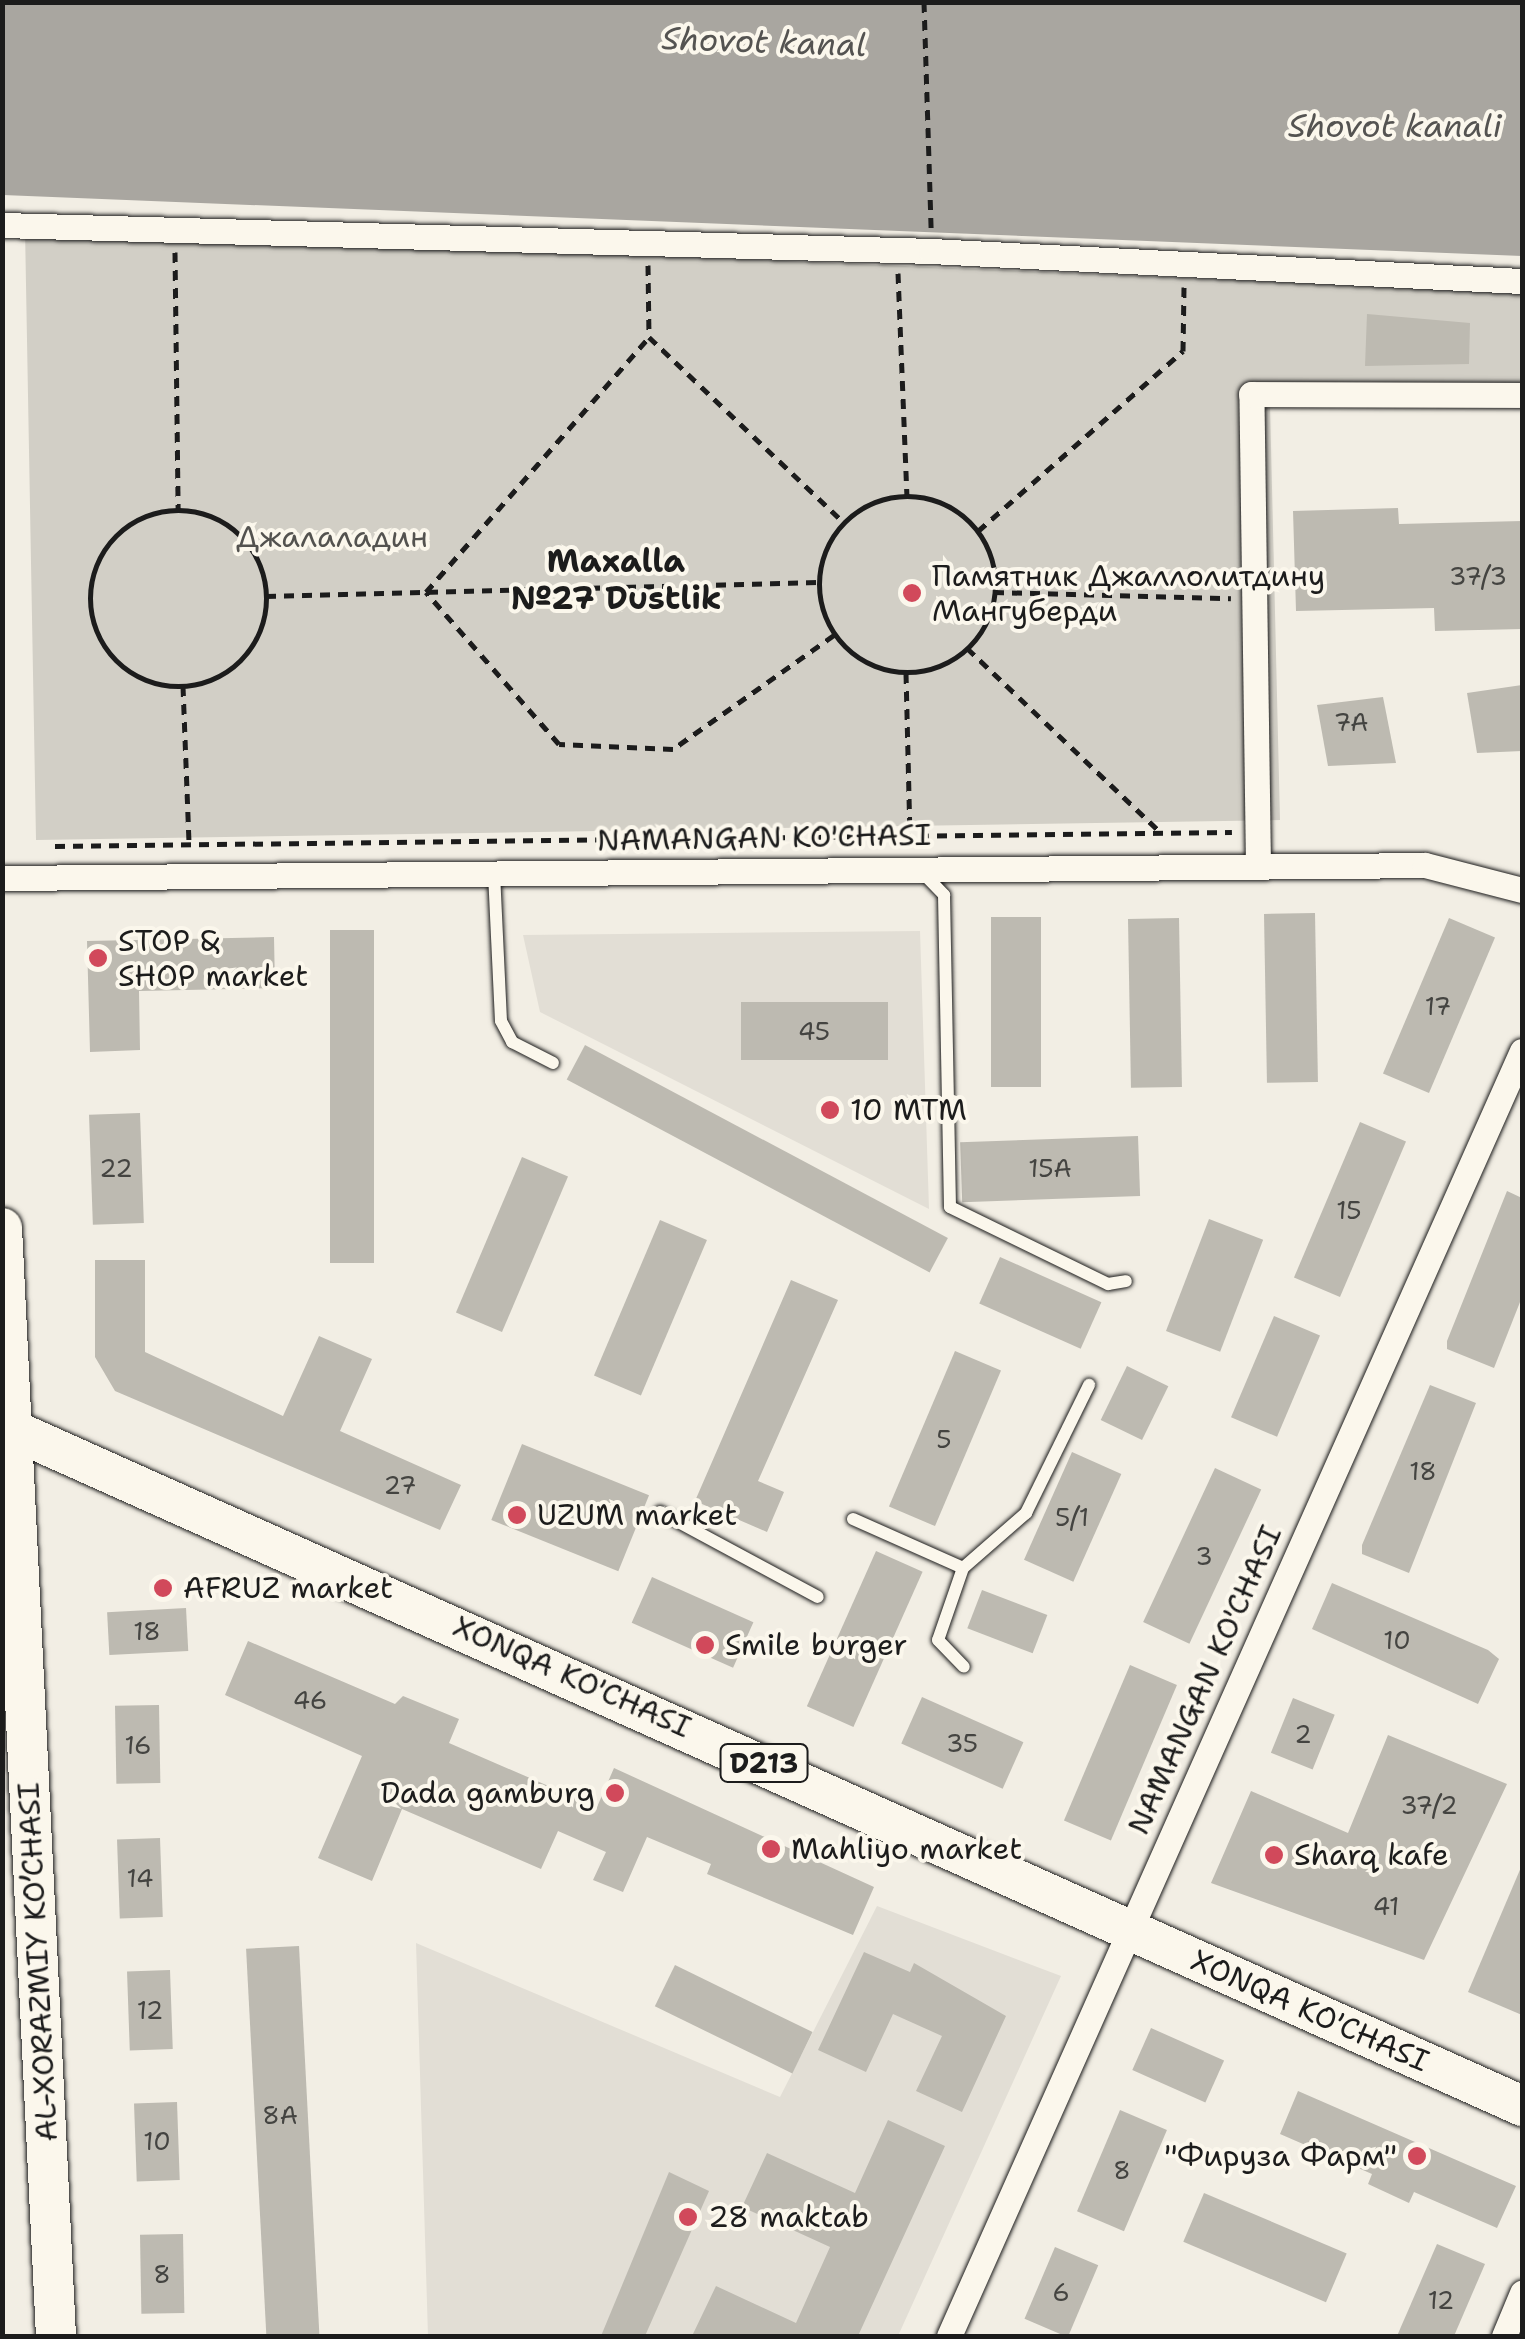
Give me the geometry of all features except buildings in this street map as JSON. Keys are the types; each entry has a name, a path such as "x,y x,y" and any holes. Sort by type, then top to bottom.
{"main road":[{"name":"AL-XORAZMIY KO’CHASI","path":"2,1228 7,1428 56,2336"},
{"name":"XONQA KO'CHASI","path":"7,1428 1522,2106"}],"street":[{"path":"2,224 932,251 1522,281"},
{"path":"1258,866 1252,394 1522,394"},
{"name":"NAMANGAN KO'CHASI","path":"2,878 1425,864 1522,890"},
{"name":"NAMANGAN KO'CHASI","path":"949,2336 1126,1931 1522,1052"},
{"path":"1504,2336 1522,2294"}],"lane":[{"path":"920,870 944,895 950,1207 1108,1284 1126,1282"},
{"path":"494,873 500,1021 512,1042 553,1063"},
{"path":"964,1668 938,1640 963,1568 1026,1514 1090,1385"},
{"path":"660,1512 818,1597"},
{"path":"854,1519 963,1568"}],"path":[{"path":"924,2 932,251"},
{"path":"174,228 178,509"},
{"path":"426,592 649,337 648,242"},
{"path":"898,250 907,496"},
{"path":"978,532 1183,352 1184,262"},
{"path":"649,337 844,523"},
{"path":"907,496 958,512 978,532 994,592 967,648 906,673 854,656 834,635 818,582 844,523 907,496"},
{"path":"178,509 234,529 255,552 266,596 257,639 238,664 183,686 129,671 101,640 90,600 106,547 150,514 178,509"},
{"path":"266,596 818,582"},
{"path":"426,592 560,744 673,749 834,635"},
{"path":"994,592 1252,598"},
{"path":"967,648 1162,833"},
{"path":"906,673 910,838"},
{"path":"183,686 189,844"},
{"path":"55,846 1256,831"}],"shaded area":[{"name":"10 MTM","path":"920,931 929,1209 540,1012 523,935"},
{"name":"28 maktab","path":"877,1906 1061,1976 898,2336 428,2336 416,1943 780,2097"}],"green space":[{"name":"Джалаладин","path":"25,229 1522,292 1522,395 1270,404 1280,820 36,840"}],"water":[{"name":"Shovot kanali","path":"2,3 1522,3 1522,256 3,195"}],"place":[{"name":"Памятник Джаллолитдину Мангуберди","path":"912,593"},
{"name":"STOP & SHOP market","path":"98,958"},
{"name":"10 MTM","path":"830,1110"},
{"name":"UZUM market","path":"517,1515"},
{"name":"AFRUZ market","path":"163,1588"},
{"name":"Smile burger","path":"705,1645"},
{"name":"Dada gamburg","path":"615,1793"},
{"name":"Mahliyo market","path":"771,1849"},
{"name":"Sharq kafe","path":"1274,1855"},
{"name":"\"Фируза Фарм\"","path":"1417,2156"},
{"name":"28 maktab","path":"688,2217"}],"district":[{"name":"Maxalla №27 Dustlik","path":"616,580"}],"water label":[{"name":"Shovot kanal","path":"764,42"}]}
